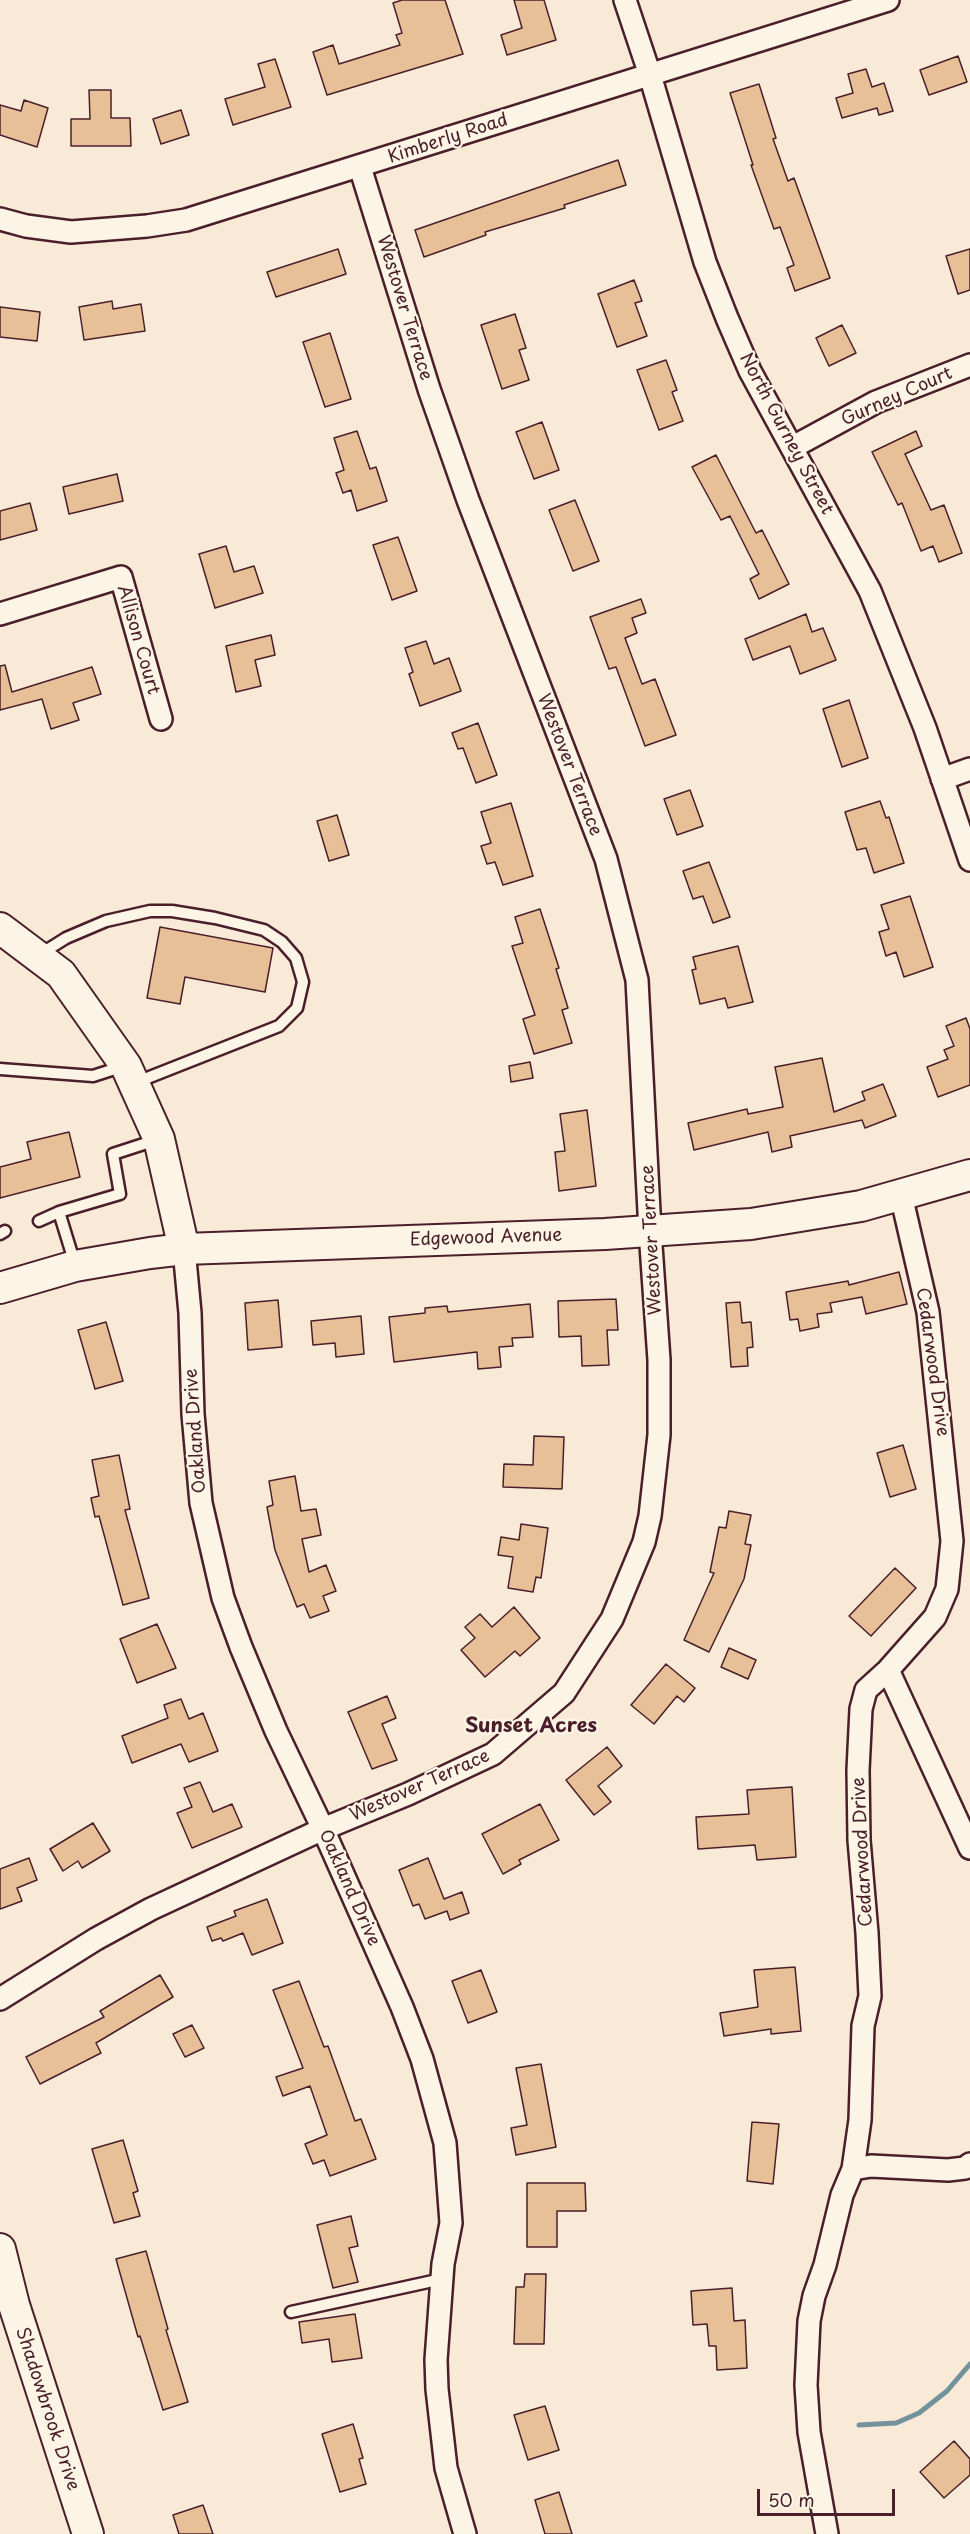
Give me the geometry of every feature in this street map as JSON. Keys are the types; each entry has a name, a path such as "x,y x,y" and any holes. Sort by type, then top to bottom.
{"street":[{"name":"North Gurney Street","path":"625,0 650,75 705,262 750,371 870,591 925,728 970,860"},
{"name":"Kimberly Road","path":"0,219 26,226 71,232 147,226 186,220 888,0"},
{"name":"Westover Terrace","path":"0,1999 96,1939 151,1909 323,1829 408,1794 493,1754 564,1693 612,1619 644,1542 650,1516 659,1435 659,1360 637,980 606,859 468,500 429,389 360,167"},
{"name":"Gurney Court","path":"793,447 876,402 970,365"},
{"name":"Allison Court","path":"0,614 121,577 161,719"},
{"path":"942,779 970,769"},
{"path":"0,928 60,974 130,1075 159,1139 184,1249"},
{"name":"Edgewood Avenue","path":"0,1288 75,1266 184,1249 650,1231 751,1224 861,1206 970,1175"},
{"name":"Cedarwood Drive","path":"827,2534 809,2432 807,2385 809,2321 842,2195 853,2169 860,2120 863,2026 870,1996 859,1840 860,1727 866,1690 888,1670 935,1617 947,1589 952,1541 928,1312 902,1195"},
{"name":"Oakland Drive","path":"184,1249 190,1313 197,1460 208,1538 223,1598 276,1731 323,1829 406,2017 422,2059 441,2123 448,2167 451,2223 443,2264 436,2360 437,2389 447,2468 465,2534"},
{"path":"888,1670 970,1848"},
{"path":"853,2169 871,2166 948,2170 965,2168 970,2164"},
{"name":"Shadowbrook Drive","path":"0,2250 14,2305 88,2534"}],"lane":[{"path":"0,1069 93,1076 130,1075 279,1026 297,1008 303,982 296,958 282,942 264,930 215,918 172,911 150,911 106,921 66,938 38,956"},
{"path":"39,1221 59,1212 120,1194 113,1154 159,1139"},
{"path":"59,1212 75,1266"},
{"path":"291,2312 442,2279"}],"building":[{"path":"402,0 445,0 463,54 327,95 313,52 333,45 339,64 400,45 396,35 402,33 393,3"},
{"path":"514,0 544,0 556,40 507,55 501,35 522,28"},
{"path":"958,56 967,82 929,95 920,70"},
{"path":"275,59 291,107 233,125 225,99 265,87 258,64"},
{"path":"866,69 872,87 884,83 893,111 879,115 877,108 842,118 836,98 853,93 848,74"},
{"path":"759,84 776,138 773,139 788,181 794,178 830,278 795,291 787,268 794,265 780,227 774,229 751,165 753,165 730,93"},
{"path":"89,90 111,90 111,118 130,118 131,146 71,146 71,119 90,119"},
{"path":"24,100 48,108 37,147 0,135 0,105 21,111"},
{"path":"181,110 189,135 161,144 153,119"},
{"path":"618,160 626,185 564,205 565,208 485,232 486,235 424,257 415,230"},
{"path":"338,249 346,274 276,297 267,272"},
{"path":"970,249 970,290 958,294 946,256"},
{"path":"634,280 642,301 635,303 647,336 617,347 598,294"},
{"path":"112,301 113,309 141,304 145,331 84,340 79,307"},
{"path":"0,307 40,312 37,341 0,337"},
{"path":"515,314 526,348 519,350 529,380 502,389 481,325"},
{"path":"842,325 856,353 829,366 816,338"},
{"path":"330,333 351,399 325,407 303,342"},
{"path":"666,360 677,390 672,392 683,421 659,430 637,370"},
{"path":"542,422 559,470 534,479 516,432"},
{"path":"357,431 370,469 376,467 387,501 357,511 351,490 343,493 336,473 344,470 334,438"},
{"path":"916,431 922,446 905,454 931,510 944,505 962,553 939,562 933,546 921,551 902,503 898,505 872,452"},
{"path":"716,455 756,533 762,530 789,584 759,599 750,579 759,574 730,516 721,520 692,467"},
{"path":"117,474 123,501 69,514 63,487"},
{"path":"575,500 599,561 573,571 549,510"},
{"path":"30,503 37,530 0,540 0,511"},
{"path":"398,537 417,591 392,600 373,545"},
{"path":"226,546 234,572 254,566 263,593 215,608 199,554"},
{"path":"641,599 646,613 632,618 637,633 625,638 642,684 655,679 676,735 645,746 616,667 609,669 590,617"},
{"path":"806,614 812,632 823,628 836,660 800,674 790,646 753,660 745,639"},
{"path":"271,635 275,655 255,660 261,686 236,692 226,646"},
{"path":"426,641 434,664 449,658 461,691 420,706 409,674 413,672 405,648"},
{"path":"5,665 12,692 92,667 101,694 73,703 79,720 51,729 42,699 0,710 0,666"},
{"path":"849,700 868,758 842,767 823,709"},
{"path":"478,723 497,775 476,783 463,748 458,749 452,733"},
{"path":"690,790 703,826 677,835 664,799"},
{"path":"880,801 886,818 889,817 904,863 874,873 866,848 857,850 845,812"},
{"path":"511,803 533,876 503,885 495,862 487,864 481,846 491,843 481,812"},
{"path":"337,815 349,855 329,861 317,821"},
{"path":"709,862 730,917 713,923 703,896 693,899 683,871"},
{"path":"910,896 933,967 904,977 896,952 886,956 879,932 889,929 881,905"},
{"path":"540,909 559,968 556,969 568,1008 562,1010 572,1043 534,1054 523,1019 535,1015 512,946 523,943 515,917"},
{"path":"160,927 273,948 265,992 185,977 180,1004 147,998"},
{"path":"738,946 753,1002 728,1008 725,998 700,1004 692,970 696,969 693,957"},
{"path":"966,1018 970,1029 970,1085 938,1097 927,1067 948,1059 944,1050 954,1046 946,1026"},
{"path":"822,1058 834,1112 865,1100 862,1092 883,1084 896,1116 865,1128 862,1120 790,1136 792,1147 772,1152 768,1132 694,1150 688,1123 747,1109 748,1114 783,1107 775,1067"},
{"path":"530,1062 533,1078 511,1082 509,1066"},
{"path":"587,1110 596,1186 559,1191 555,1152 565,1151 560,1114"},
{"path":"69,1132 80,1177 0,1198 0,1167 31,1159 27,1142"},
{"path":"899,1272 907,1304 866,1314 862,1297 830,1303 832,1312 817,1314 819,1327 800,1331 798,1319 790,1320 786,1292 848,1281 849,1285"},
{"path":"616,1299 618,1330 607,1330 609,1365 582,1366 581,1336 559,1337 558,1301"},
{"path":"278,1300 282,1347 248,1350 245,1303"},
{"path":"740,1302 742,1323 751,1322 753,1347 747,1348 748,1366 731,1367 726,1303"},
{"path":"530,1304 533,1337 512,1338 513,1346 499,1347 501,1367 478,1369 477,1352 394,1362 389,1317 425,1313 425,1308 447,1306 448,1312"},
{"path":"361,1316 364,1354 336,1357 335,1343 313,1345 311,1321"},
{"path":"106,1322 123,1381 95,1389 78,1330"},
{"path":"534,1436 564,1437 562,1489 503,1487 504,1464 533,1465"},
{"path":"903,1445 916,1489 890,1497 877,1453"},
{"path":"119,1455 130,1509 125,1510 149,1598 123,1605 99,1516 95,1517 91,1498 99,1496 92,1460"},
{"path":"295,1476 301,1511 316,1509 321,1535 302,1539 309,1572 326,1565 336,1591 323,1596 329,1611 310,1618 304,1604 297,1607 275,1550 267,1507 273,1505 269,1481"},
{"path":"729,1511 751,1515 745,1544 751,1545 744,1579 709,1652 684,1640 714,1573 710,1572 719,1527 726,1528"},
{"path":"521,1524 548,1528 541,1578 536,1577 533,1592 508,1588 513,1557 498,1555 501,1537 519,1540"},
{"path":"895,1568 916,1588 871,1636 849,1616"},
{"path":"514,1607 540,1638 520,1656 515,1651 485,1677 461,1650 475,1638 465,1627 480,1614 492,1627"},
{"path":"157,1624 176,1668 137,1683 120,1639"},
{"path":"729,1648 756,1660 748,1679 721,1667"},
{"path":"666,1664 695,1688 684,1702 677,1696 654,1724 631,1705"},
{"path":"387,1696 396,1718 382,1724 397,1760 372,1769 348,1712"},
{"path":"181,1699 189,1719 203,1713 218,1751 189,1762 181,1744 132,1763 122,1736 168,1718 164,1705"},
{"path":"607,1747 622,1766 598,1786 611,1802 594,1815 566,1780"},
{"path":"200,1782 213,1812 232,1804 242,1827 192,1848 177,1813 192,1807 184,1788"},
{"path":"792,1787 796,1857 757,1860 755,1845 698,1849 696,1817 749,1814 747,1790"},
{"path":"540,1804 559,1840 519,1860 521,1864 503,1874 482,1834"},
{"path":"93,1823 110,1851 82,1868 78,1861 63,1871 50,1849"},
{"path":"29,1858 37,1880 17,1888 22,1901 0,1909 0,1869"},
{"path":"428,1858 444,1899 462,1892 469,1913 450,1920 447,1911 425,1919 419,1904 413,1906 399,1870"},
{"path":"267,1899 283,1943 252,1955 243,1933 223,1941 221,1938 212,1941 207,1927 236,1916 234,1911"},
{"path":"795,1967 801,2031 771,2034 771,2029 724,2036 720,2013 758,2007 754,1970"},
{"path":"481,1970 497,2012 468,2023 452,1981"},
{"path":"160,1975 173,1997 96,2043 101,2053 40,2084 26,2057 104,2017 100,2011"},
{"path":"299,1981 324,2047 328,2046 355,2121 361,2119 376,2159 330,2176 324,2160 313,2164 305,2144 327,2135 310,2086 283,2096 276,2077 303,2068 273,1990"},
{"path":"192,2025 204,2048 185,2057 173,2034"},
{"path":"541,2064 556,2147 516,2155 511,2128 527,2125 516,2068"},
{"path":"752,2122 779,2124 773,2184 747,2181"},
{"path":"123,2140 138,2191 133,2193 140,2216 114,2223 92,2149"},
{"path":"527,2183 585,2183 586,2211 557,2211 557,2247 527,2247"},
{"path":"351,2216 358,2246 349,2248 358,2282 333,2288 317,2225"},
{"path":"146,2251 168,2329 166,2330 188,2402 163,2410 140,2336 138,2337 116,2259"},
{"path":"525,2274 546,2274 544,2344 514,2344 516,2287 524,2287"},
{"path":"732,2288 734,2321 745,2320 747,2368 717,2370 716,2346 709,2346 707,2324 693,2325 691,2291"},
{"path":"355,2314 362,2358 332,2362 329,2339 302,2343 299,2322"},
{"path":"545,2406 559,2450 528,2460 514,2415"},
{"path":"353,2424 363,2458 359,2459 366,2484 340,2492 322,2434"},
{"path":"954,2441 970,2459 970,2475 944,2498 920,2472"},
{"path":"559,2492 572,2534 545,2534 535,2500"},
{"path":"203,2505 213,2534 179,2534 173,2515"}],"waterway":[{"path":"859,2425 896,2423 919,2413 947,2391 970,2364"}],"district":[{"name":"Sunset Acres","path":"531,1726"}]}
